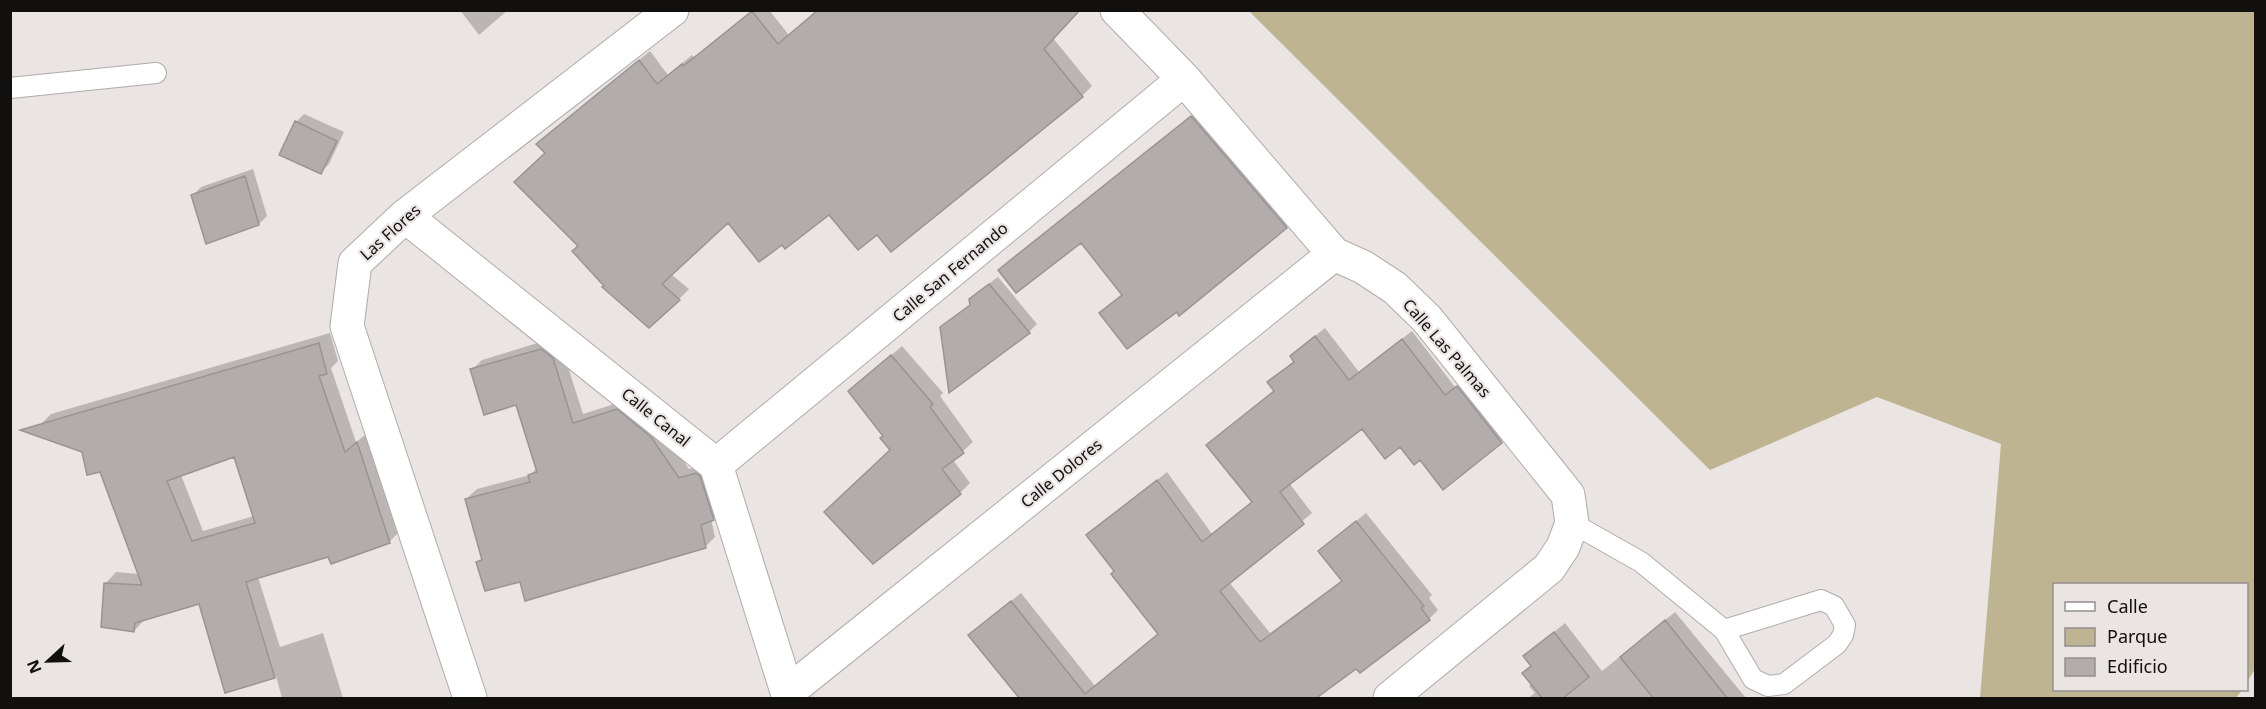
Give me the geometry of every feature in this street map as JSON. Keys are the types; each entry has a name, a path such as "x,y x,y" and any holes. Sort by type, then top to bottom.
{"street":[{"name":"Las Flores","path":"470,699 346,326 355,264 405,216 672,10"},
{"name":"Calle Las Palmas","path":"1117,10 1184,79 1334,254 1364,267 1395,288 1427,319 1568,495 1572,523"},
{"name":"Calle San Fernando","path":"716,465 1184,79"},
{"name":"Calle Canal","path":"405,216 716,465"},
{"name":"Calle Dolores","path":"789,695 1334,254"},
{"path":"716,465 789,695"},
{"path":"1390,699 1549,568 1563,547 1572,523"}],"lane":[{"path":"10,88 156,73"},
{"path":"1572,523 1641,562 1724,630 1753,680 1768,686 1784,684 1837,644 1843,635 1845,625 1834,606 1821,600 1724,630"}],"green space":[{"path":"1249,11 2255,11 2255,669 2248,680 2248,583 2053,583 2053,691 2241,691 2236,698 1980,698 2001,444 1877,397 1710,470"}],"building":[{"path":"818,10 1080,10 1044,49 1083,97 891,252 877,235 858,250 829,215 785,249 782,245 759,262 728,223 662,284 680,300 649,328 602,287 604,286 572,251 578,246 514,182 545,153 536,144 639,60 657,84 752,11 778,44"},
{"path":"1191,116 1287,228 1179,316 1177,312 1127,349 1099,313 1122,295 1081,243 1016,293 998,270"},
{"path":"295,121 337,141 321,174 279,155"},
{"path":"245,176 259,225 206,244 191,195"},
{"path":"989,284 1030,333 949,393 940,327 970,305 969,299"},
{"path":"1315,336 1349,380 1402,339 1445,395 1457,386 1502,443 1443,490 1420,460 1414,465 1400,447 1385,459 1362,429 1280,492 1304,524 1220,591 1260,642 1342,581 1318,551 1356,521 1424,606 1421,608 1430,620 1360,673 1356,669 1315,699 1020,699 968,635 1011,601 1085,694 1158,634 1111,574 1114,571 1086,535 1157,480 1202,542 1252,502 1206,445 1274,391 1267,382 1294,362 1290,356"},
{"path":"319,343 327,374 319,376 345,452 357,442 390,543 331,564 328,557 246,582 275,678 225,693 199,604 135,623 134,632 101,627 104,583 142,585 100,472 87,475 82,452 20,430","holes":["234,457 255,523 192,541 167,481"]},
{"path":"541,349 553,358 573,423 617,409 651,437 679,478 696,473 700,476 714,520 701,525 706,548 525,601 520,582 485,591 476,562 482,560 465,499 530,482 528,475 537,472 516,405 484,415 470,369"},
{"path":"891,355 933,404 930,407 964,453 942,469 961,494 873,564 824,512 890,450 880,438 883,436 848,391"},
{"path":"1665,620 1728,699 1654,699 1620,657"},
{"path":"1554,632 1589,677 1562,699 1543,699 1522,673 1531,666 1523,656"}]}
